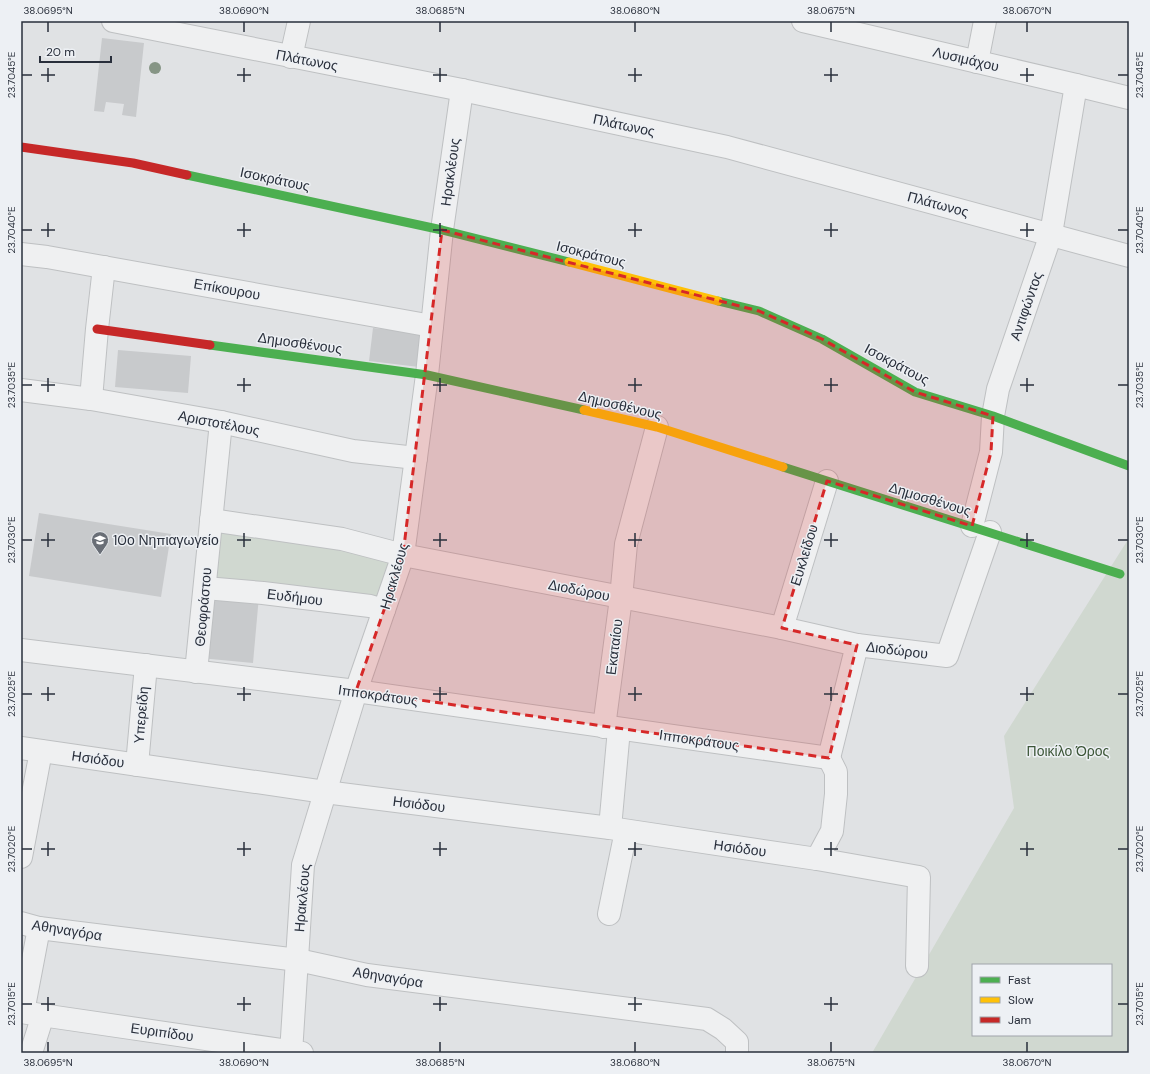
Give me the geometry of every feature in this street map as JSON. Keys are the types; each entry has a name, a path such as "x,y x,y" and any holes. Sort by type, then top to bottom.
{"street":[{"name":"Πλάτωνος","path":"113,21 462,90 727,147 1129,256"},
{"path":"291,57 299,21"},
{"name":"Λυσιμάχου","path":"803,21 1076,84 1129,98"},
{"path":"977,62 985,21"},
{"name":"Αντιφώντος","path":"947,656 981,529 991,452 993,416 998,388 1051,234 1076,84"},
{"name":"Ηρακλέους","path":"295,1052 303,865 356,691 403,555 427,375 442,230 462,90"},
{"name":"Ισοκράτους","path":"21,147 133,163 442,230 759,311 822,339 915,392 993,416 1129,466"},
{"name":"Επίκουρου","path":"21,254 104,267 432,326"},
{"path":"91,399 104,267"},
{"name":"Δημοσθένους","path":"97,329 427,375 657,427 1120,574"},
{"name":"Αριστοτέλους","path":"21,390 91,399 221,422 353,451 416,458"},
{"name":"Θεοφράστου","path":"196,672 221,422"},
{"name":"Εκαταίου","path":"609,914 618,829 612,728 620,598 626,544 657,427"},
{"name":"Ευκλείδου","path":"782,628 827,481"},
{"name":"Διοδώρου","path":"211,520 342,539 403,555 782,628 857,645 947,656"},
{"name":"Ευδήμου","path":"205,588 263,593 370,606 384,610"},
{"path":"818,859 832,831 836,794 836,772 829,758 857,645"},
{"name":"Ιπποκράτους","path":"21,650 356,691 829,758"},
{"name":"Υπερείδη","path":"137,765 146,665"},
{"path":"21,857 31,749"},
{"name":"Ησιόδου","path":"31,749 324,792 618,829 818,859 919,877 917,966"},
{"path":"30,926 29,1013 31,1053"},
{"name":"Αθηναγόρα","path":"30,926 298,960 367,975 707,1019 723,1029 737,1042 737,1053"},
{"name":"Ευριπίδου","path":"29,1013 295,1052"}],"highlighted area":[{"path":"442,230 759,311 822,339 915,392 993,416 991,452 972,526 827,481 782,628 857,645 829,758 356,691 403,555"}],"green space":[{"path":"211,520 403,555 384,610 205,588"},
{"name":"Ποικίλο Όρος","path":"1129,538 1129,1053 872,1053 1014,808 1004,736"}],"building":[{"path":"102,38 144,43 136,117 122,115 124,104 106,102 104,112 94,111"},
{"path":"373,328 423,333 419,367 369,361"},
{"path":"118,350 191,356 188,393 115,387"},
{"name":"10ο Νηπιαγωγείο","path":"39,513 171,534 161,597 29,576"},
{"path":"205,591 259,596 253,663 200,658"}],"traffic: fast":[{"path":"187,175 442,230 569,262"},
{"path":"718,301 759,311 822,339 915,392 993,416 1129,466"},
{"path":"210,345 427,375 584,410"},
{"path":"783,467 1120,574"}],"traffic: slow":[{"path":"569,262 718,301"},
{"path":"584,410 657,427 783,467"}],"traffic: jam":[{"path":"21,147 133,163 187,175"},
{"path":"97,329 210,345"}],"place":[{"name":"10ο Νηπιαγωγείο","path":"100,555"}]}
